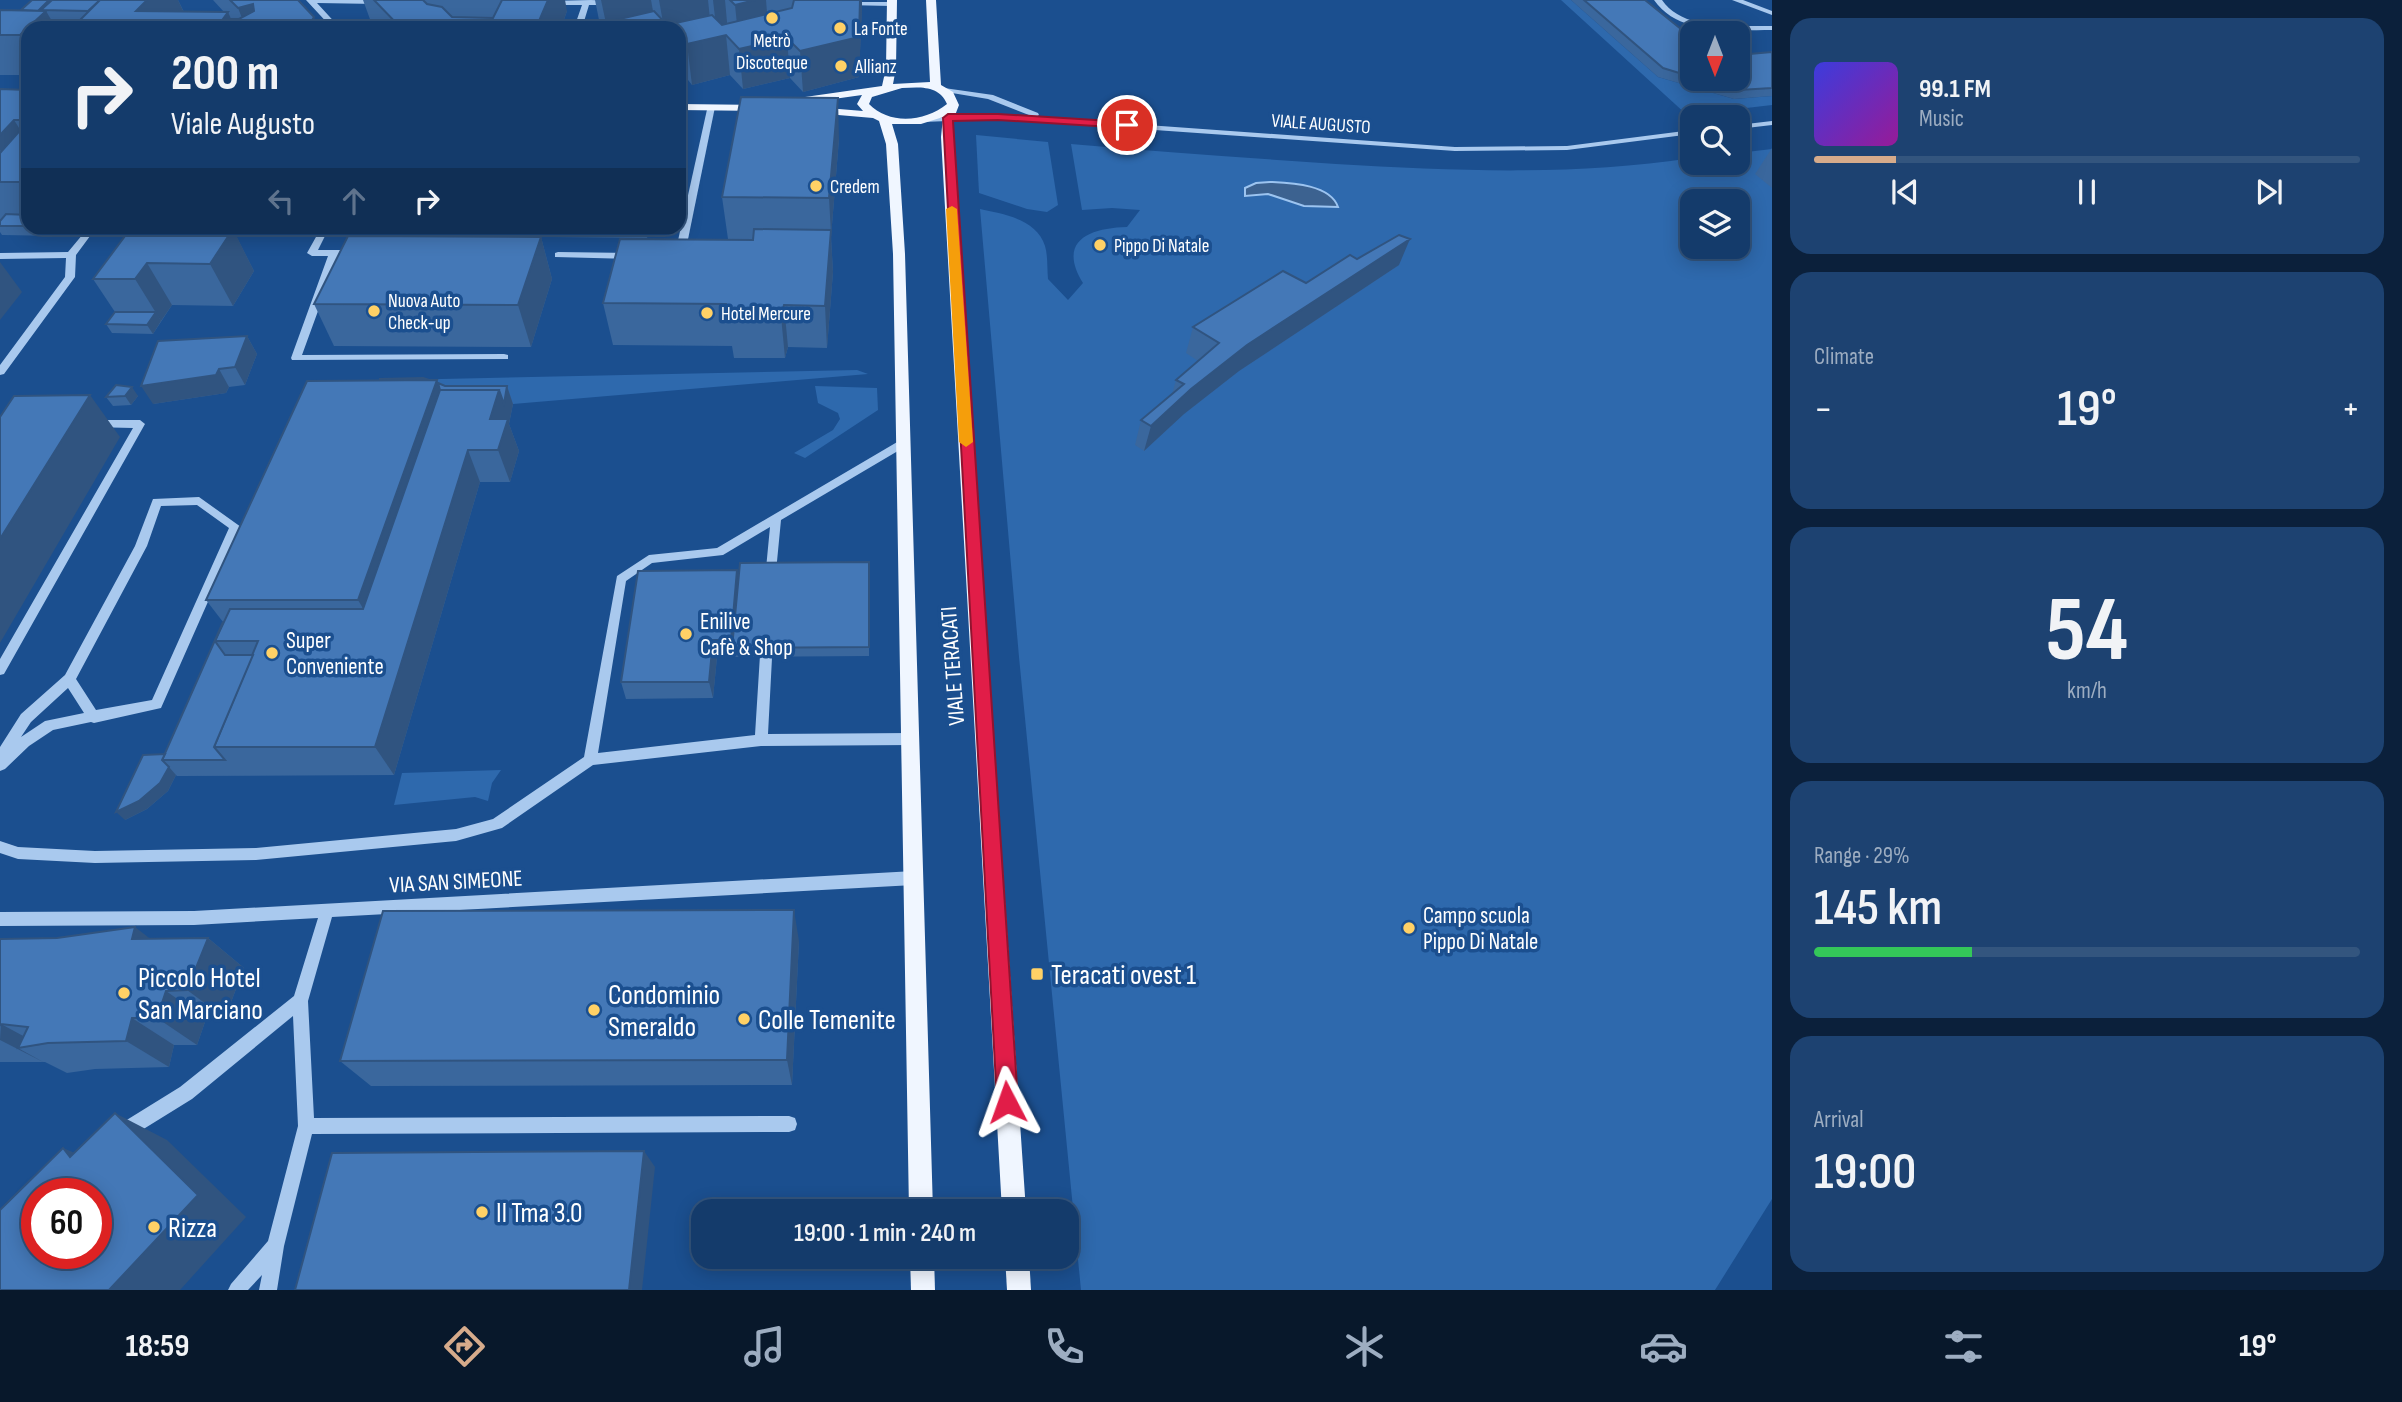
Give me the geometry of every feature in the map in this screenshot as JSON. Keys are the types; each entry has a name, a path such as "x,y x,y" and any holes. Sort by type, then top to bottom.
{"main road":[{"path":"932,0 938,89"},
{"path":"882,88 891,68 892,2"},
{"path":"918,84 938,89 947,93 950,111 926,120 904,121 793,105 918,84"},
{"name":"VIALE TERACATI","path":"882,88 868,95 863,104 880,116 892,144 899,254 921,1199"},
{"path":"686,107 772,106"},
{"name":"VIALE TERACATI","path":"950,111 1013,1199"},
{"path":"922,1269 923,1290"},
{"path":"1018,1269 1019,1290"}],"street":[{"path":"1658,0 1670,13 1689,22 1713,26 1772,28"},
{"path":"1736,0 1772,13"},
{"path":"311,1 380,2"},
{"path":"311,1 330,21"},
{"path":"580,21 586,1"},
{"path":"837,4 892,2"},
{"path":"545,3 624,3"},
{"path":"938,89 990,97 1045,120"},
{"path":"686,224 711,107"},
{"name":"VIALE AUGUSTO","path":"950,111 1045,120 1489,149 1567,148 1680,134"},
{"path":"1750,125 1772,122"},
{"path":"0,372 70,277 71,256 87,235"},
{"path":"321,235 312,253 347,253"},
{"path":"471,250 486,241 488,235"},
{"path":"666,256 679,257 684,235"},
{"path":"334,253 296,359 504,357"},
{"path":"0,256 71,256"},
{"path":"558,256 639,256"},
{"path":"0,670 140,424 75,425"},
{"path":"590,760 621,579 649,559 719,552 904,442"},
{"path":"0,758 26,718 69,679 141,546 157,502 199,501 234,527 156,704 50,725 24,742 0,765"},
{"path":"771,587 776,517"},
{"path":"761,740 768,628"},
{"path":"69,679 94,718"},
{"path":"0,847 18,853 95,857 256,854 456,835 497,824 590,760 761,740 912,739"},
{"name":"VIA SAN SIMEONE","path":"0,919 194,918 914,878"},
{"path":"268,1290 275,1246 306,1126 300,1001 327,911"},
{"path":"106,1143 186,1093 300,1001"},
{"path":"306,1126 789,1124"},
{"path":"237,1290 275,1246"}],"shaded area":[{"path":"1561,0 1571,0 1658,77 1680,83 1680,91 1706,91 1734,99 1772,96 1772,105 1750,108 1750,105 1680,105 1680,109"},
{"path":"976,135 1048,142 1058,205 1047,212 1027,209 979,193"},
{"name":"Campo scuola Pippo Di Natale","path":"1071,144 1426,169 1558,170 1680,160 1680,175 1750,175 1750,152 1772,149 1772,1199 1715,1290 1081,1290 1079,1199 1072,1199 1019,657 980,209 1018,219 1035,230 1045,246 1048,279 1068,300 1083,283 1076,269 1075,247 1081,240 1100,230 1127,227 1140,210 1082,210"},
{"path":"1270,182 1318,189 1334,199 1338,207 1304,206 1268,194 1245,196 1245,188 1256,183"},
{"path":"857,370 868,374 513,404 395,380"},
{"path":"815,386 877,388 878,410 805,458 794,453 833,430 840,419 838,413 818,403"},
{"path":"501,770 492,783 488,801 475,797 394,805 402,773"}],"building":[{"path":"32,0 49,0 38,11 21,10"},
{"path":"52,0 100,0 88,11 41,10"},
{"path":"100,0 147,0 136,11 228,12 223,19 239,19 254,11 253,4 238,8 230,0 298,0 314,17 312,21 79,21"},
{"path":"374,0 423,0 427,4 442,7 452,17 493,18 502,0 548,0 539,21 394,21"},
{"path":"730,0 755,0 735,5"},
{"path":"794,0 860,0 859,37 800,51 787,38 739,49 726,35 686,43 685,21 712,15 722,25 792,8"},
{"path":"1584,0 1645,0 1680,28 1680,73 1663,68"},
{"path":"0,10 46,11 35,21 21,21 20,35 0,35"},
{"path":"654,11 663,21 612,21"},
{"path":"1772,52 1772,88 1750,89 1750,54"},
{"path":"0,89 21,90 21,120 14,120 0,135"},
{"path":"741,97 838,98 829,198 722,197"},
{"path":"21,129 21,182 0,182 0,153"},
{"path":"6,214 21,215 21,226 0,226 0,221"},
{"path":"754,229 831,230 825,306 784,305 781,316 729,316 726,304 603,303 620,239 753,240"},
{"path":"126,235 229,235 210,264 147,263 135,279 93,279"},
{"path":"1399,235 1410,239 1247,345 1191,389 1151,426 1141,420 1184,384 1176,380 1219,343 1193,327 1283,271 1306,283 1350,255 1357,259"},
{"path":"348,236 541,237 518,305 314,304"},
{"path":"115,312 156,312 147,325 106,324"},
{"path":"247,336 235,367 219,369 216,375 141,386 158,341"},
{"path":"380,379 429,380 380,380"},
{"path":"437,380 358,600 206,600 307,381"},
{"path":"438,383 445,386 507,386 504,404 499,390 440,390"},
{"path":"116,385 132,387 125,396 106,397"},
{"path":"440,390 499,390 490,419 508,419 498,450 468,450 375,747 214,747 258,641 215,641 230,609 363,609"},
{"path":"90,395 0,539 0,417 14,396"},
{"path":"869,562 869,647 732,648 740,563"},
{"name":"Enilive Cafè & Shop","path":"737,570 731,640 713,640 709,682 621,682 638,571"},
{"path":"223,622 215,641 225,655 253,655 214,747 225,760 162,760"},
{"path":"165,754 162,760 169,767 160,783 139,801 116,812 143,755"},
{"name":"Condominio Smeraldo","path":"794,910 787,1060 340,1061 383,911"},
{"path":"135,927 132,939 208,938 187,990 166,991 157,1018 132,1018 126,1041 48,1043 18,1048 28,1027 0,1025 0,939 57,938"},
{"path":"115,1113 198,1195 109,1290 0,1290 0,1210 21,1189 21,1269 112,1269 112,1178 33,1178 63,1148 70,1157"},
{"path":"644,1151 629,1290 295,1290 332,1153"}],"slow traffic":[{"path":"952,209 966,442"}],"place":[{"name":"Metrò Discoteque","path":"772,18"},
{"name":"La Fonte","path":"840,28"},
{"name":"Allianz","path":"841,66"},
{"name":"Credem","path":"816,186"},
{"name":"Pippo Di Natale","path":"1100,245"},
{"name":"Nuova Auto Check-up","path":"374,311"},
{"name":"Hotel Mercure","path":"707,313"},
{"name":"Enilive Cafè & Shop","path":"686,634"},
{"name":"Super Conveniente","path":"272,653"},
{"name":"Campo scuola Pippo Di Natale","path":"1409,928"},
{"name":"Teracati ovest 1","path":"1037,974"},
{"name":"Piccolo Hotel San Marciano","path":"124,993"},
{"name":"Condominio Smeraldo","path":"594,1010"},
{"name":"Colle Temenite","path":"744,1019"},
{"name":"Il Tma 3.0","path":"482,1212"},
{"name":"Rizza","path":"154,1227"}],"route":[{"path":"1007,1102 947,140 948,118 973,116 1127,125"}]}
